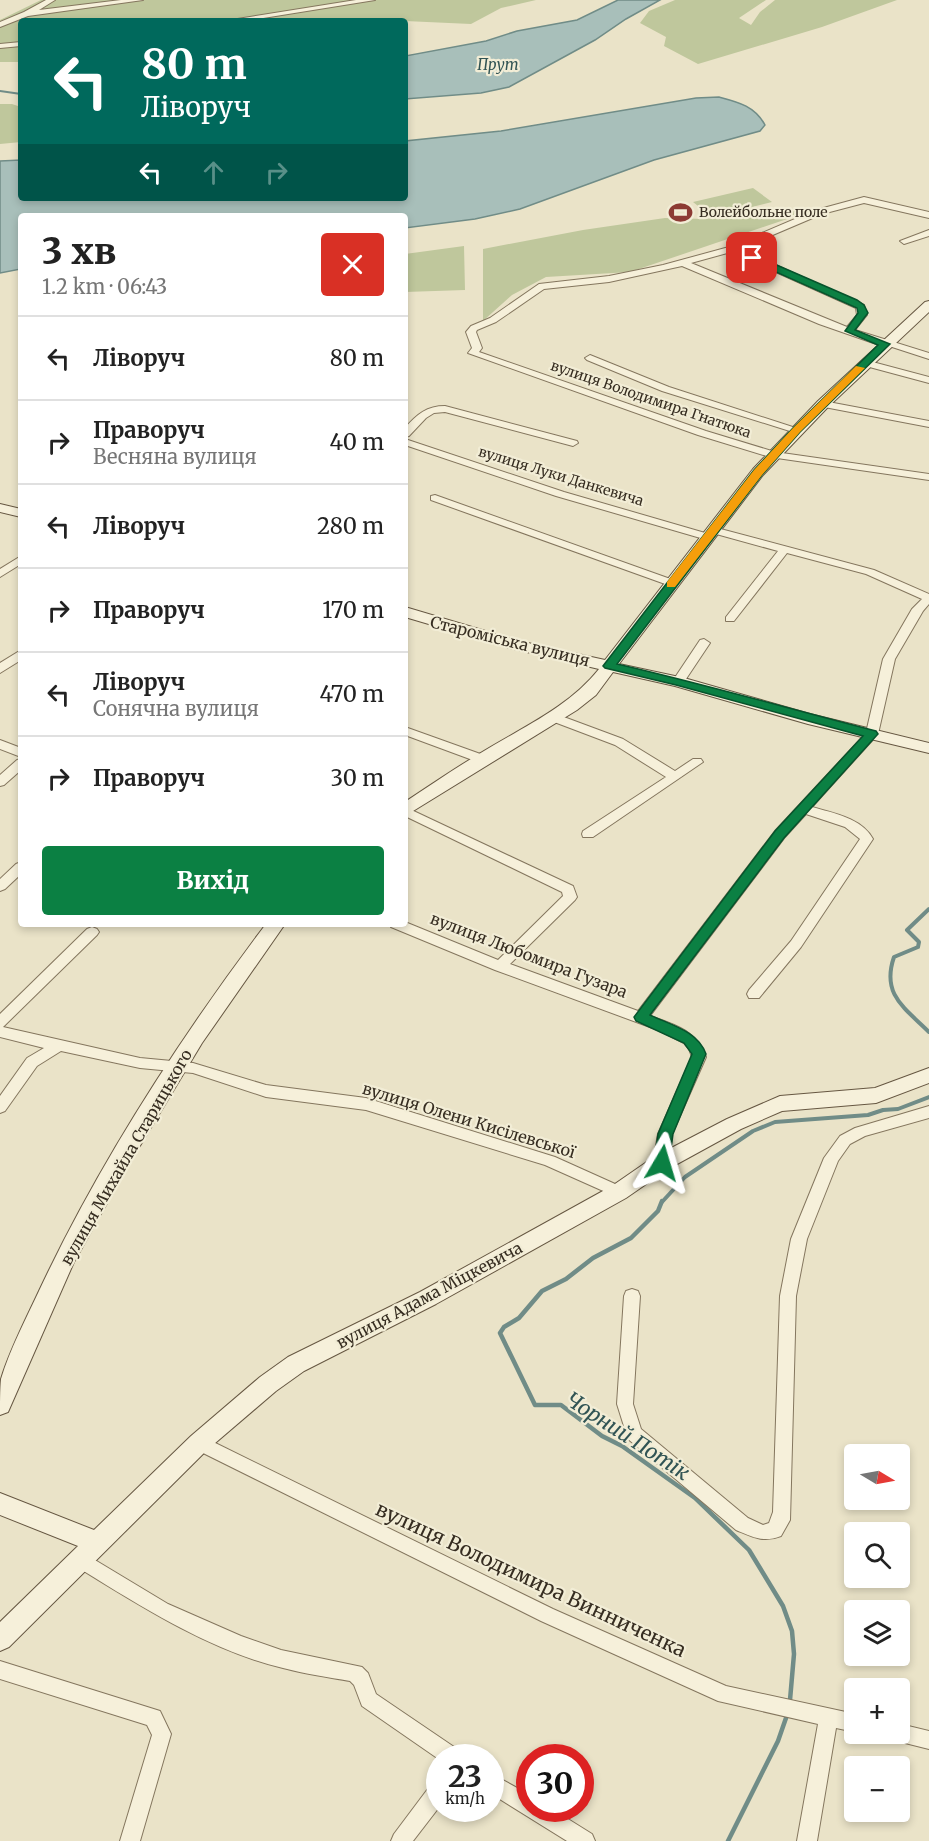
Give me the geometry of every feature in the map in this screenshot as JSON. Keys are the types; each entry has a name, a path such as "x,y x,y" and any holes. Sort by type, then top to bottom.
{"street":[{"path":"0,25 27,14 51,0"},
{"path":"27,14 139,0"},
{"path":"249,18 371,0"},
{"path":"0,46 18,44"},
{"path":"683,263 732,249 819,212 864,200 929,215"},
{"path":"904,242 929,233"},
{"path":"732,249 861,307 862,315 849,331"},
{"path":"683,263 806,316 929,356"},
{"name":"вулиця Володимира Гнатюка","path":"683,263 609,279 542,286 493,320 472,330 477,348 473,353 702,433 774,455 929,477"},
{"path":"408,808 591,691 672,583 774,455 865,363 929,305"},
{"path":"590,358 608,367 695,398 797,430"},
{"path":"865,363 929,380"},
{"path":"823,404 929,424"},
{"name":"вулиця Луки Данкевича","path":"408,430 423,413 430,409 445,409 573,442"},
{"name":"вулиця Луки Данкевича","path":"408,443 560,494 870,572 929,598"},
{"path":"435,498 672,583"},
{"path":"0,508 18,512"},
{"path":"730,619 785,549"},
{"path":"0,574 18,561"},
{"path":"641,1017 780,834 872,734 889,659 918,609 929,598"},
{"name":"Староміська вулиця","path":"408,613 516,645 678,682 808,719 929,748"},
{"path":"678,682 704,643"},
{"path":"0,669 18,656"},
{"path":"553,717 619,742 674,776"},
{"path":"408,732 483,759"},
{"path":"0,744 18,752"},
{"path":"588,834 697,762"},
{"path":"0,782 18,766"},
{"path":"754,994 796,944 867,839 866,834 860,829 803,808"},
{"path":"408,811 568,889 570,897 500,966"},
{"path":"0,886 18,870"},
{"name":"вулиця Михайла Старицького","path":"0,1405 76,1239 177,1067 231,984 274,927"},
{"name":"вулиця Любомира Гузара","path":"403,927 500,966 641,1017 689,1039 699,1054 665,1134 662,1163"},
{"path":"0,1023 92,932"},
{"name":"вулиця Олени Кисілевської","path":"0,1032 140,1063 193,1068 266,1091 366,1104 550,1161 619,1192"},
{"path":"0,1107 32,1062 59,1046"},
{"name":"вулиця Адама Міцкевича","path":"0,1639 199,1443 268,1384 296,1364 428,1298 619,1192 662,1163 721,1130 777,1105 876,1095 929,1075"},
{"path":"632,1296 625,1404 634,1434 742,1524 763,1533 774,1530 781,1520 782,1512 788,1296 799,1239 832,1158 845,1140 860,1132 929,1112"},
{"name":"вулиця Володимира Винниченка","path":"199,1443 547,1615 725,1695 844,1720"},
{"path":"0,1504 88,1550 162,1610 238,1644 281,1659 355,1673 365,1686 369,1700 433,1744"},
{"path":"0,1670 153,1718 162,1734 130,1841"},
{"path":"807,1841 829,1717"},
{"path":"910,1735 929,1740"},
{"path":"401,1841 426,1808"},
{"path":"555,1822 585,1841"}],"green space":[{"path":"41,0 536,0 501,8 471,24 408,21 408,18 18,18 18,62 0,62 0,20"},
{"path":"675,0 766,0 739,18 751,25 760,12 775,0 897,0 822,27 698,64 664,46 666,37 640,23 649,11"},
{"path":"0,104 18,106 18,142 0,144"},
{"path":"753,188 772,202 712,217 693,202"},
{"path":"759,211 799,211 790,218 630,272 546,277 512,295 483,321 483,249 583,230 665,218 706,219"},
{"path":"464,246 465,290 408,292 408,254"}],"water":[{"name":"Прут","path":"618,0 660,0 595,40 509,87 481,93 408,99 408,55 486,41 517,31 577,20"},
{"path":"719,97 739,103 756,113 765,125 760,131 654,160 520,209 475,219 408,228 408,213 18,213 18,270 0,273 0,161 18,160 18,201 408,201 408,141 501,131 696,98"}],"waterway":[{"path":"0,91 18,94"},
{"name":"Чорний Потік","path":"929,909 907,930 919,942 918,947 894,957 891,970 893,991 898,1000 929,1032"},
{"name":"Чорний Потік","path":"662,1202 685,1177 753,1131 775,1122 868,1115 883,1110 898,1109 929,1097"},
{"name":"Чорний Потік","path":"662,1201 658,1211 631,1238 593,1258 566,1279 542,1291 519,1318 504,1327 500,1333 535,1405 561,1405 602,1436 622,1446 695,1498 749,1550 783,1606 792,1631 794,1654 790,1700"},
{"name":"Чорний Потік","path":"728,1841 778,1741 786,1718"}],"slow traffic":[{"path":"671,585 758,472 860,368"}],"place":[{"name":"Волейбольне поле","path":"681,212"}],"route":[{"path":"662,1163 665,1134 699,1054 689,1039 641,1017 780,834 872,734 609,666 758,472 797,430 885,344 849,331 863,313 861,307 854,302 752,258"}]}
